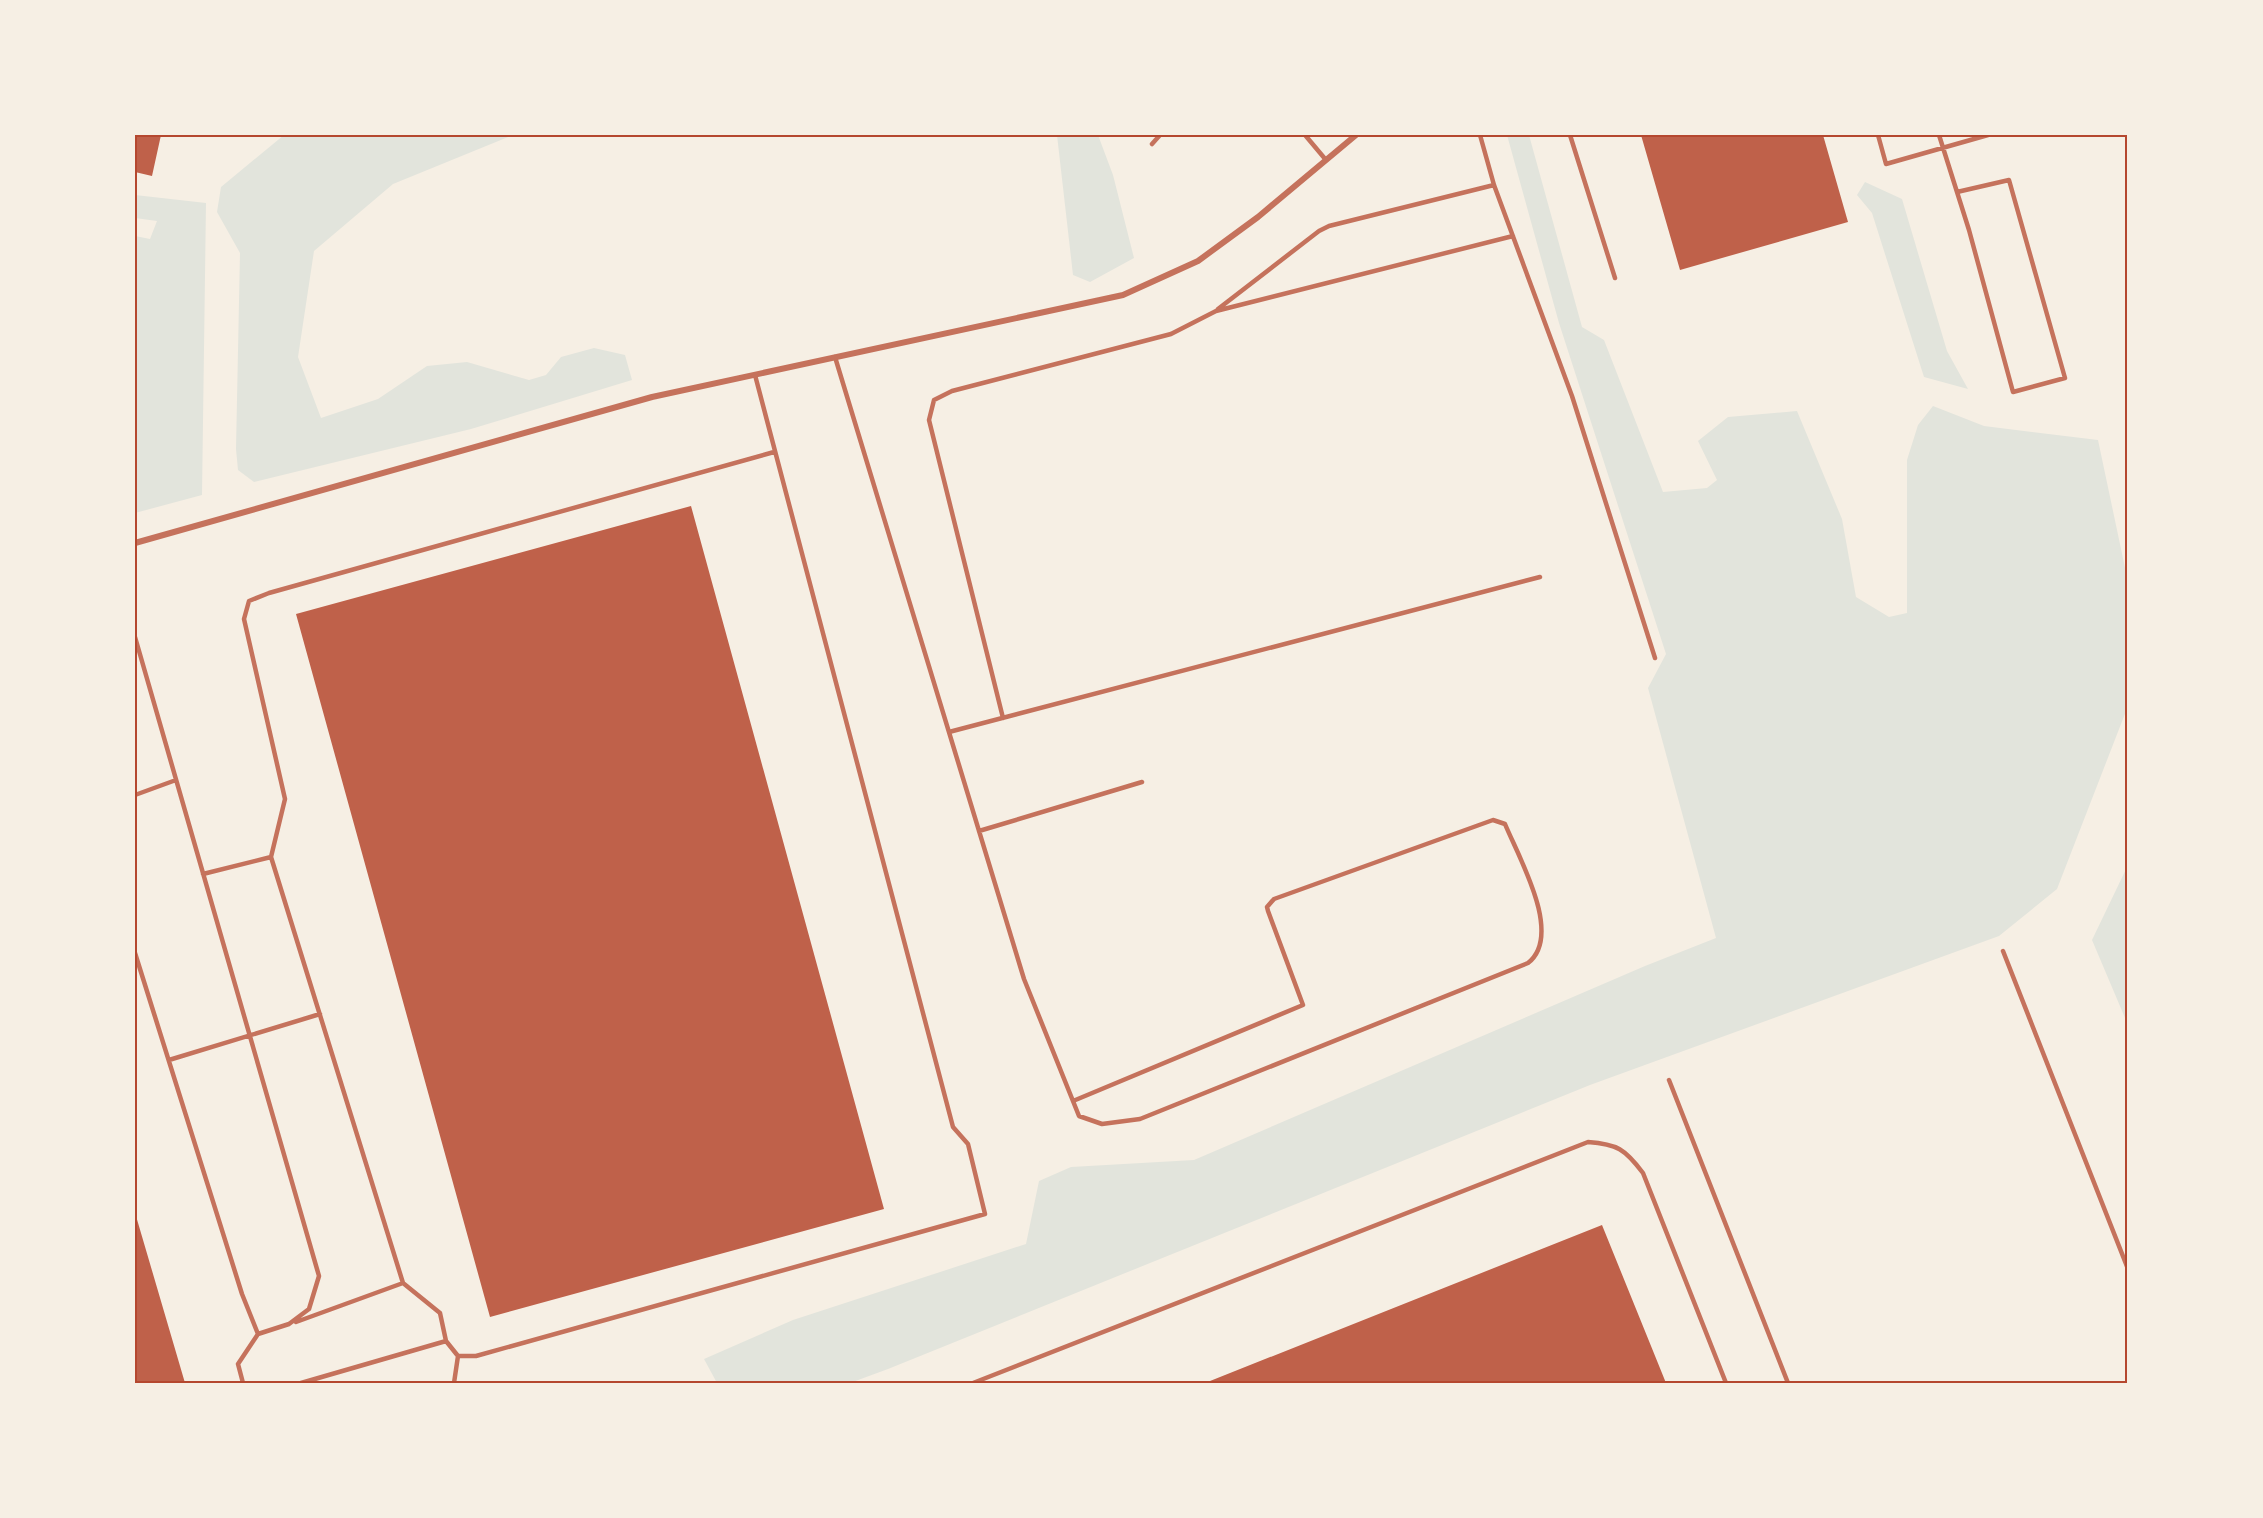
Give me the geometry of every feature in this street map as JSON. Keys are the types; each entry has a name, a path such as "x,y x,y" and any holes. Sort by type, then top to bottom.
{"street":[{"path":"135,543 652,397 1123,295 1198,261 1258,216 1356,135"}],"lane":[{"path":"1152,144 1160,135"},
{"path":"1305,135 1326,160"},
{"path":"1480,135 1494,185 1572,396 1654,658"},
{"path":"1570,135 1615,278"},
{"path":"1878,135 1886,164 1988,135"},
{"path":"1939,135 2013,392 2065,378 2009,180 1957,192"},
{"path":"1003,718 929,420 934,400 952,391 1171,334 1216,311 1319,231 1329,226 1494,185"},
{"path":"1216,311 1513,236"},
{"path":"835,357 1024,979 1079,1116 1102,1124 1140,1119 1528,963 1539,951 1542,922 1538,906 1505,824 1493,820 1274,899 1267,907 1268,911 1303,1005 1074,1101"},
{"path":"458,1356 476,1356 986,1214 968,1144 953,1127 755,375"},
{"path":"454,1383 458,1356 446,1341 440,1312 403,1283 271,857 285,799 244,620 249,601 269,593 774,452"},
{"path":"949,732 1540,577"},
{"path":"135,637 319,1276 309,1309 290,1324"},
{"path":"135,795 176,780"},
{"path":"979,831 1142,782"},
{"path":"203,874 271,857"},
{"path":"2003,951 2128,1269"},
{"path":"135,953 242,1294 258,1334"},
{"path":"169,1060 320,1014"},
{"path":"1669,1080 1788,1383"},
{"path":"973,1383 1588,1142 1611,1144 1630,1155 1643,1173 1726,1383"},
{"path":"243,1383 238,1364 258,1334 403,1283"},
{"path":"301,1383 446,1341"}],"shaded area":[{"path":"284,135 513,135 393,184 314,251 298,357 321,418 378,399 427,366 467,362 529,380 546,375 561,357 594,348 625,355 632,380 471,429 254,482 238,470 236,449 240,253 217,212 221,187"},
{"path":"1057,135 1098,135 1113,175 1134,258 1090,282 1073,275"},
{"path":"1507,135 1529,135 1582,327 1604,340 1663,492 1707,488 1717,480 1698,441 1728,417 1797,411 1842,519 1856,597 1889,617 1907,613 1907,460 1918,425 1933,406 1984,426 2098,440 2128,582 2128,706 2057,889 1999,936 1590,1085 888,1369 850,1383 717,1383 704,1359 793,1320 1026,1244 1039,1181 1071,1167 1194,1160 1645,966 1716,938 1648,688 1666,654 1559,323"},
{"path":"1865,182 1902,199 1947,351 1968,389 1924,377 1872,213 1857,195"},
{"path":"135,195 206,203 202,495 135,513 135,236 150,239 157,221 135,218"},
{"path":"2128,865 2128,1025 2092,940"}],"building":[{"path":"135,135 161,135 152,176 135,172"},
{"path":"1641,135 1823,135 1848,222 1680,270"},
{"path":"691,506 884,1209 490,1317 296,614"},
{"path":"136,1216 185,1383 135,1383"},
{"path":"1602,1225 1666,1383 1205,1383"}]}
